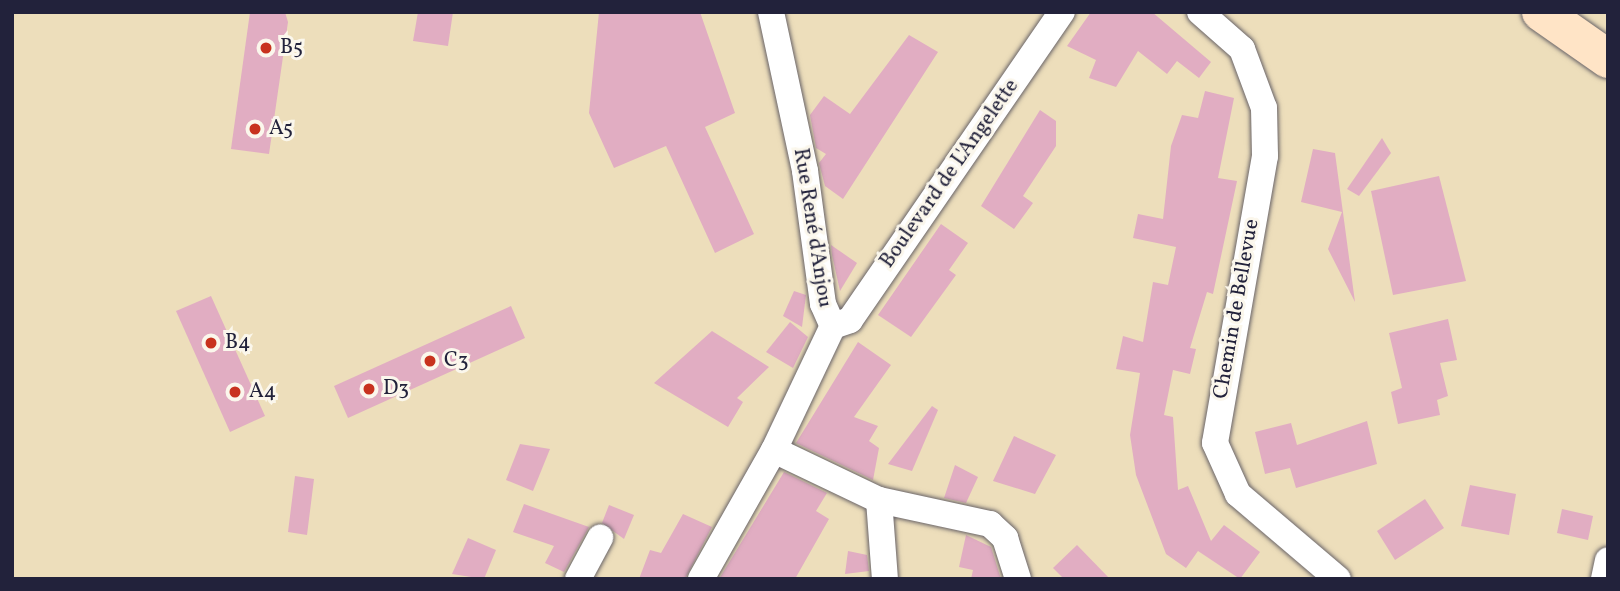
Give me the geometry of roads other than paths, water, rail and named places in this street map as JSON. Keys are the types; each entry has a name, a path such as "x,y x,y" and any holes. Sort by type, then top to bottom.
{"main road":[{"path":"1541,12 1605,59"}],"street":[{"name":"Rue René d'Anjou","path":"701,579 774,450 833,326 823,304 805,171 771,12"},
{"name":"Chemin de Bellevue","path":"1200,12 1242,49 1264,108 1265,156 1215,443 1238,495 1338,579"},
{"name":"Boulevard de L'Angelette","path":"833,326 850,320 1057,20"},
{"path":"774,450 879,500 990,524 1005,538 1018,579"},
{"path":"879,500 885,579"},
{"path":"578,579 600,538"},
{"path":"1604,579 1608,559"}],"place":[{"name":"B5","path":"266,48"},
{"name":"A5","path":"255,129"},
{"name":"B4","path":"211,343"},
{"name":"C3","path":"430,361"},
{"name":"D3","path":"369,389"},
{"name":"A4","path":"235,392"}]}
